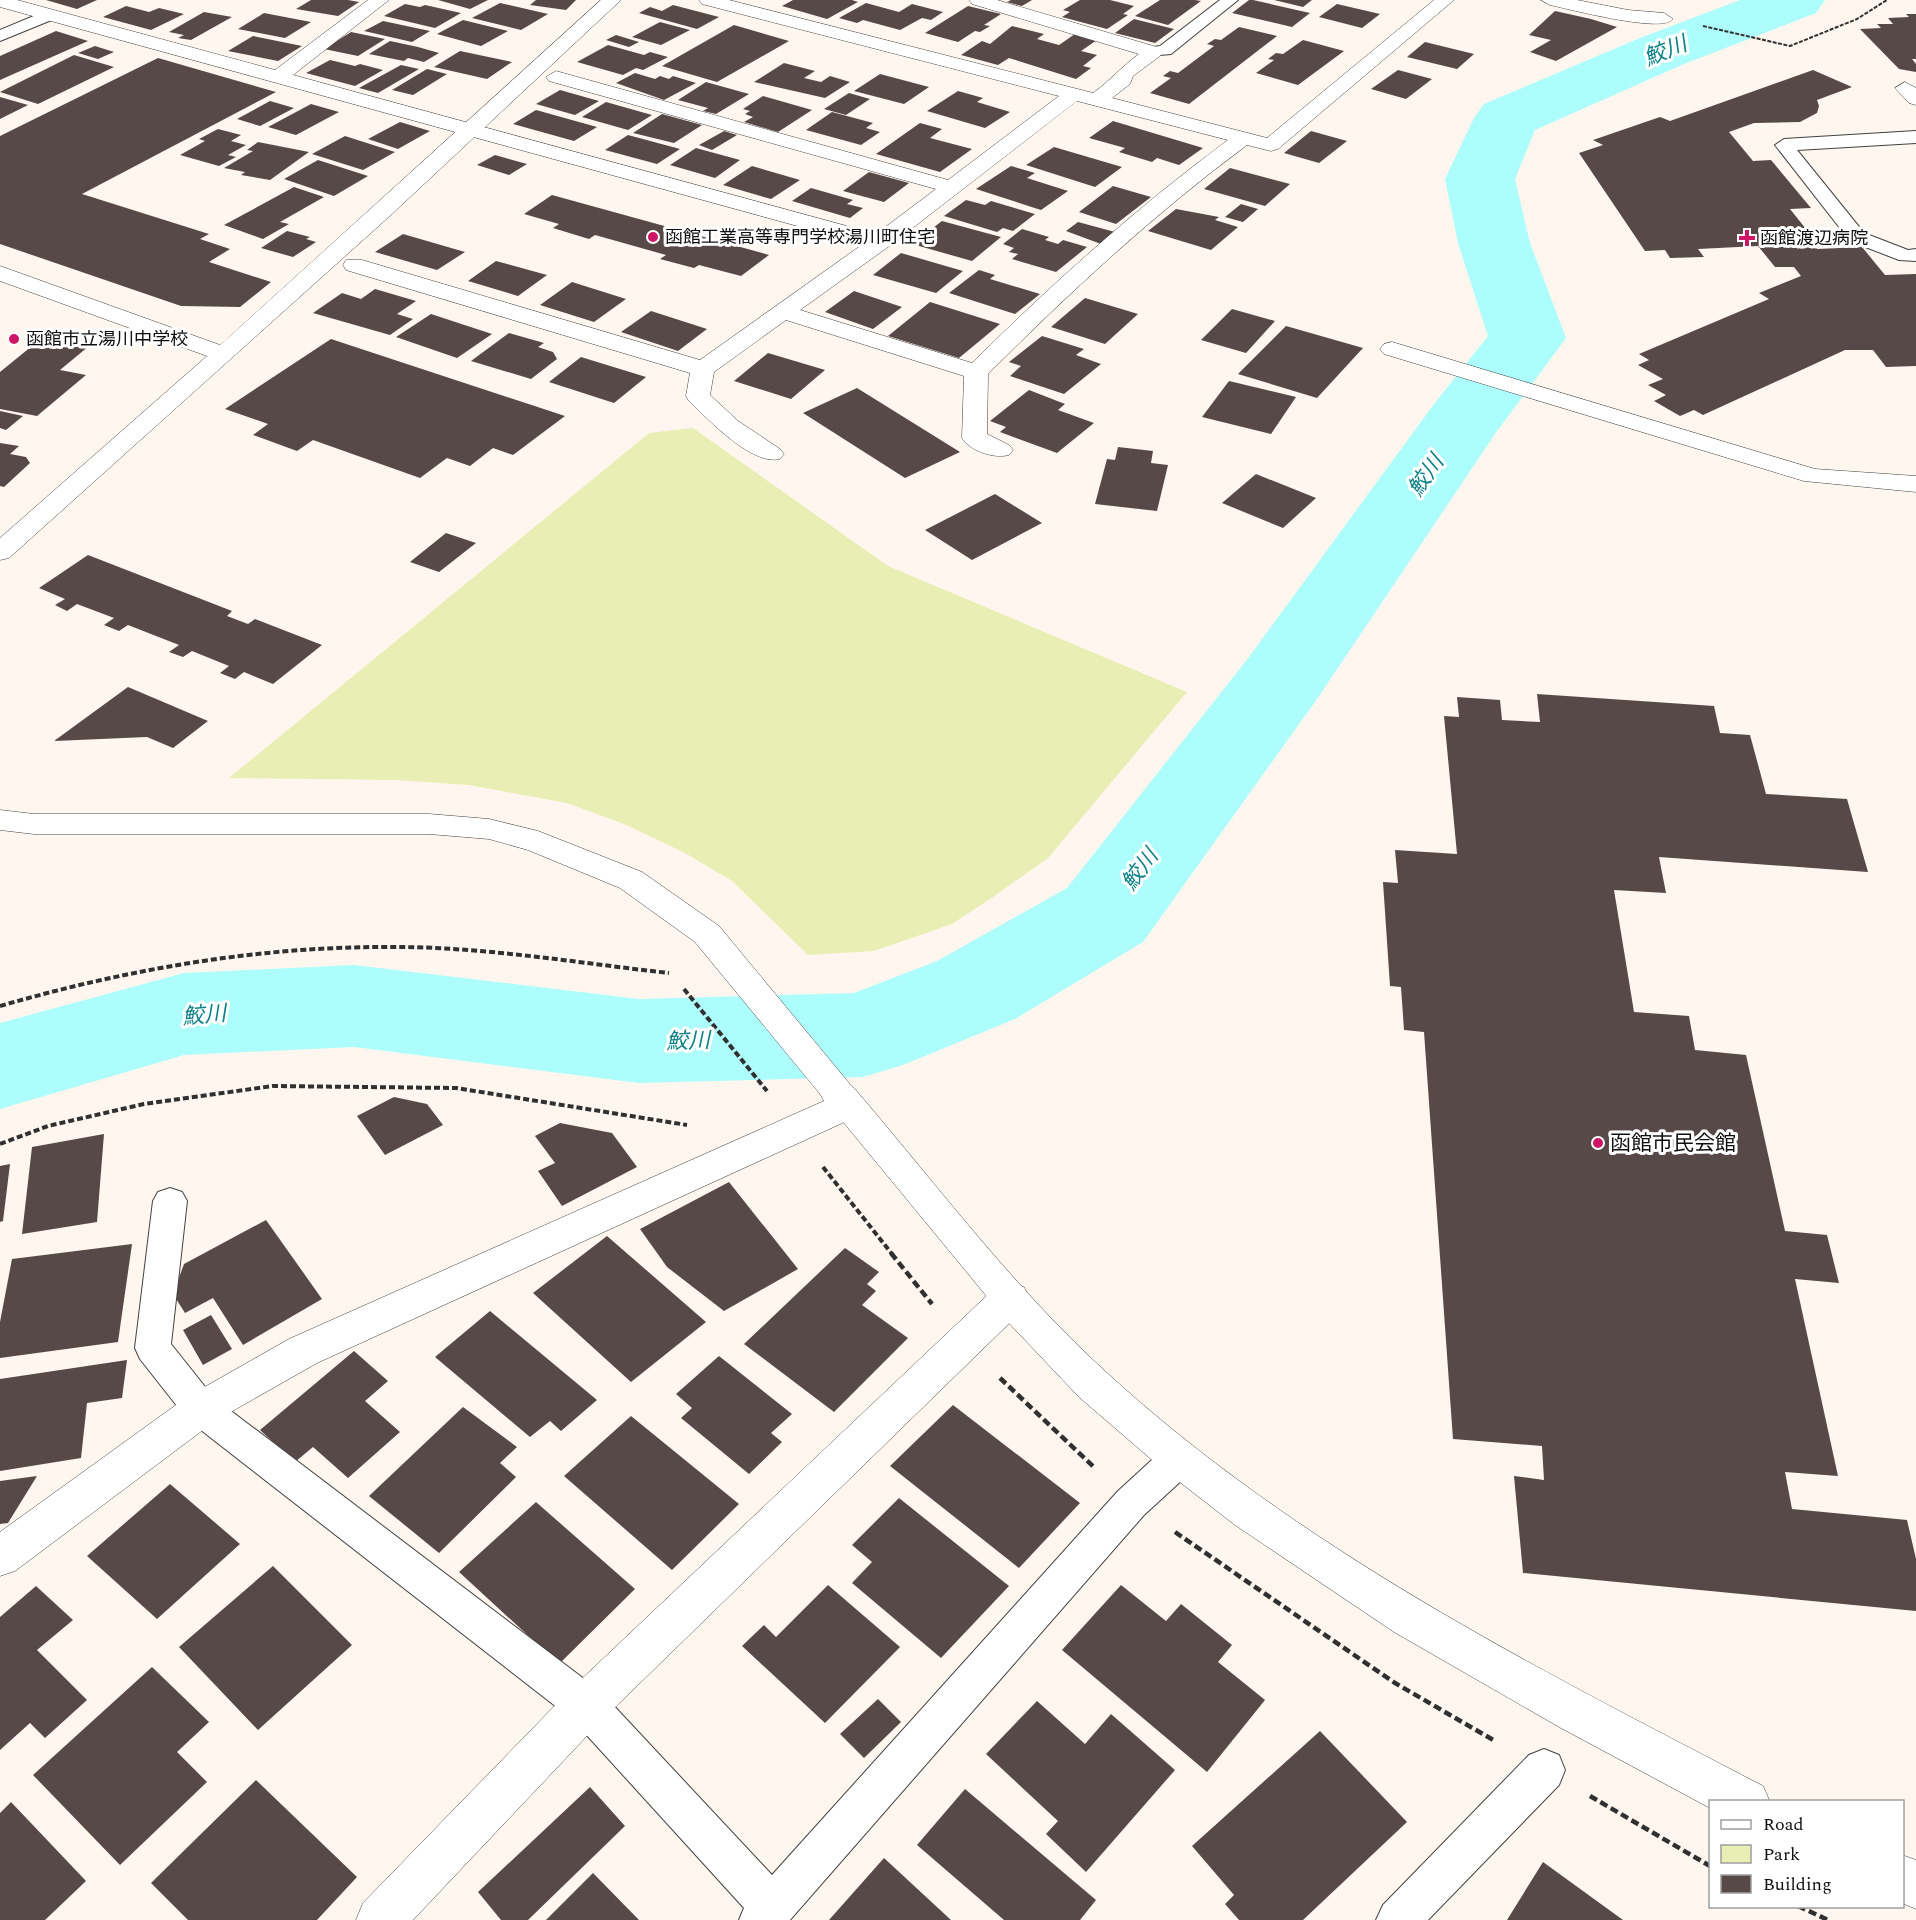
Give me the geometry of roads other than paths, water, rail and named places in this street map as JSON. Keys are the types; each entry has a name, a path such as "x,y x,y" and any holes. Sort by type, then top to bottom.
{"street":[{"path":"277,78 380,0"},
{"path":"0,552 472,131 612,0"},
{"path":"708,0 1270,145 1445,0"},
{"path":"759,13 781,0"},
{"path":"978,0 1154,52"},
{"path":"1550,0 1628,16 1664,19"},
{"path":"1628,16 1644,0"},
{"path":"0,1 880,242"},
{"path":"1097,100 1123,80 1123,74 1154,52"},
{"path":"556,77 951,187"},
{"path":"771,454 729,426 698,396 703,369 880,242 1074,94"},
{"path":"999,450 974,438 976,372 1067,282 1182,184 1244,138"},
{"path":"354,265 703,369"},
{"path":"0,273 224,354"},
{"path":"783,312 976,372"},
{"path":"1392,350 1813,476 1916,484"},
{"path":"0,820 34,824 429,824 489,829 538,842 631,880 707,934 1010,1298 1097,1389 1179,1459 1280,1533 1384,1602 1583,1717 1743,1800"},
{"path":"0,1557 201,1409 303,1351 842,1098"},
{"path":"380,1920 586,1705 1010,1298"}],"lane":[{"path":"1154,52 1165,50 1230,0"},
{"path":"0,36 48,15"},
{"path":"1916,136 1784,145 1857,237 1906,256 1916,255"},
{"path":"170,1201 153,1348 201,1409 586,1705 766,1913 1131,1503 1179,1459"},
{"path":"1398,1920 1544,1770"}],"waterway":[{"name":"鮫川","path":"0,1066 184,1014 354,1006 639,1041 863,1035 976,990 1105,915 1283,678 1463,421 1527,338 1494,243 1480,179 1507,118 1662,51 1795,0"}],"place":[{"name":"函館工業高等専門学校湯川町住宅","path":"653,237"},
{"name":"函館渡辺病院","path":"1747,238"},
{"name":"函館市立湯川中学校","path":"14,339"},
{"name":"函館市民会館","path":"1598,1143"}]}
